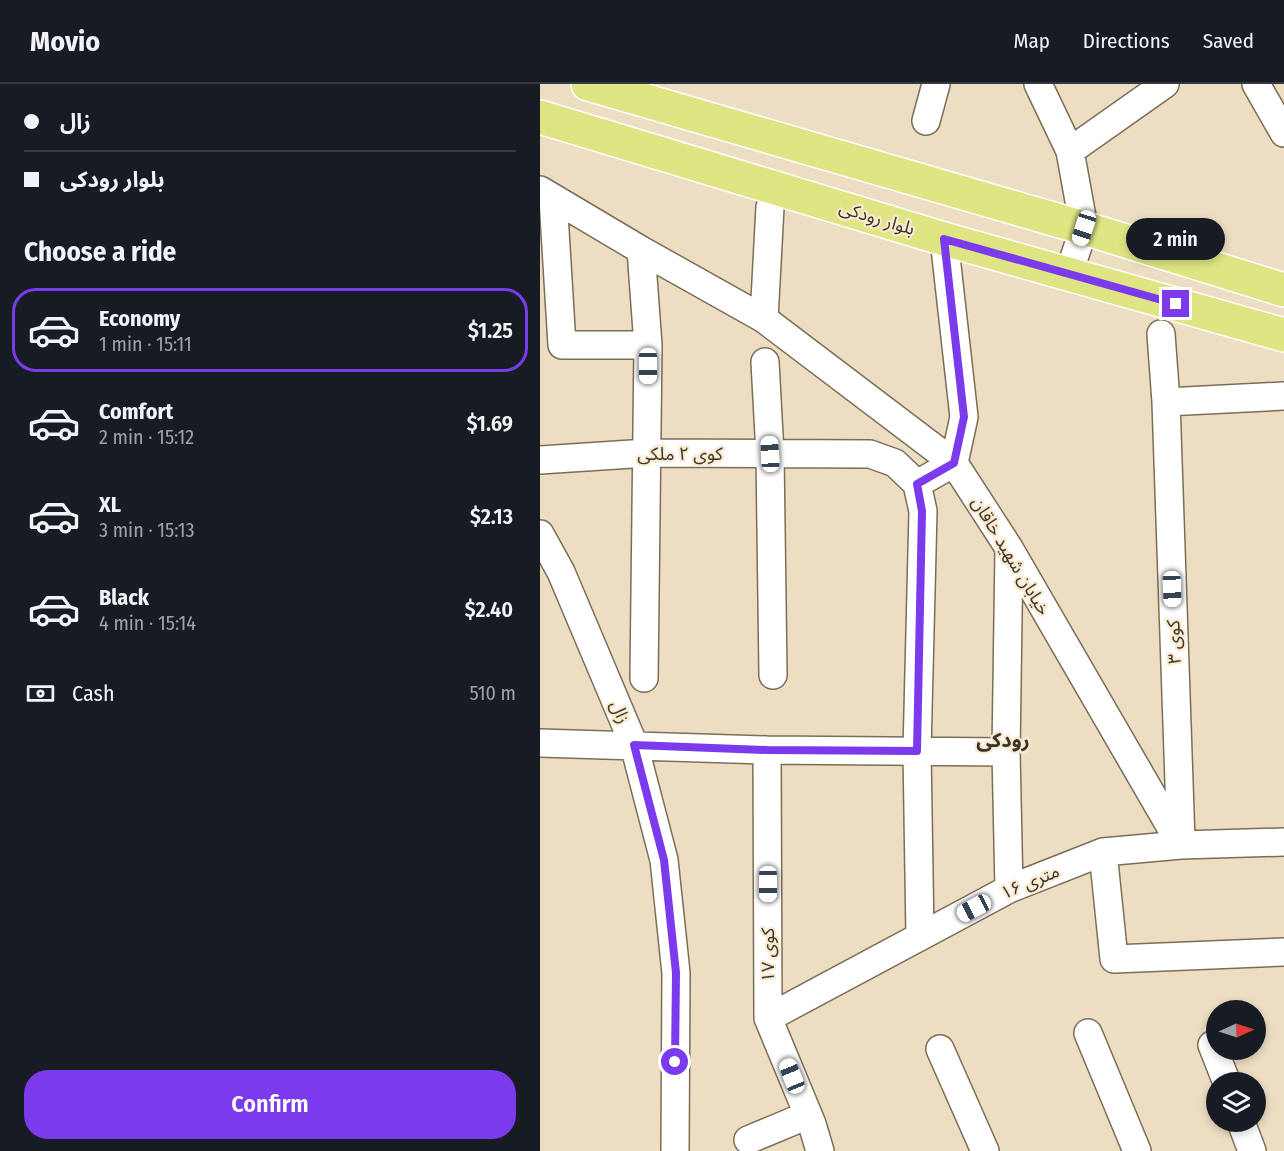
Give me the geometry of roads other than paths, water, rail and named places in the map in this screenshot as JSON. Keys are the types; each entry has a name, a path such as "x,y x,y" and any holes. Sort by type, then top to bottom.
{"main road":[{"path":"588,84 1084,228 1284,290"},
{"name":"بلوار رودکی","path":"540,117 944,239 1284,335"}],"street":[{"path":"926,121 936,84"},
{"path":"1038,84 1070,151 1084,228 1069,273"},
{"path":"1070,151 1165,84"},
{"path":"1256,84 1284,133"},
{"path":"547,194 562,345 648,345"},
{"name":"خیابان شهید خاقان","path":"547,194 764,319 954,463 1009,548 1181,845"},
{"path":"764,319 770,207"},
{"path":"920,936 917,751 922,511 917,484 954,463 964,417 944,239"},
{"path":"641,250 648,345 644,678"},
{"name":"کوی ۳","path":"1161,334 1166,402 1181,845"},
{"path":"765,362 770,454 773,675"},
{"path":"1166,402 1284,396"},
{"name":"کوی ۲ ملکی","path":"540,460 647,453 870,454 895,463 917,484"},
{"name":"زال","path":"540,534 561,572 634,745 664,860 676,973 675,1151"},
{"path":"1009,548 1006,752 1009,889"},
{"path":"540,743 767,750 1006,752"},
{"name":"کوی ۱۷","path":"767,750 768,1018 808,1115 820,1151"},
{"name":"۱۶ متری","path":"768,1018 1009,889 1103,852 1181,845 1284,842"},
{"path":"1103,852 1114,959 1284,952"},
{"path":"1088,1033 1137,1151"},
{"path":"940,1049 985,1151"},
{"path":"748,1140 808,1115"},
{"path":"1245,1132 1252,1151"}],"district":[{"name":"رودکی","path":"1003,740"}]}
